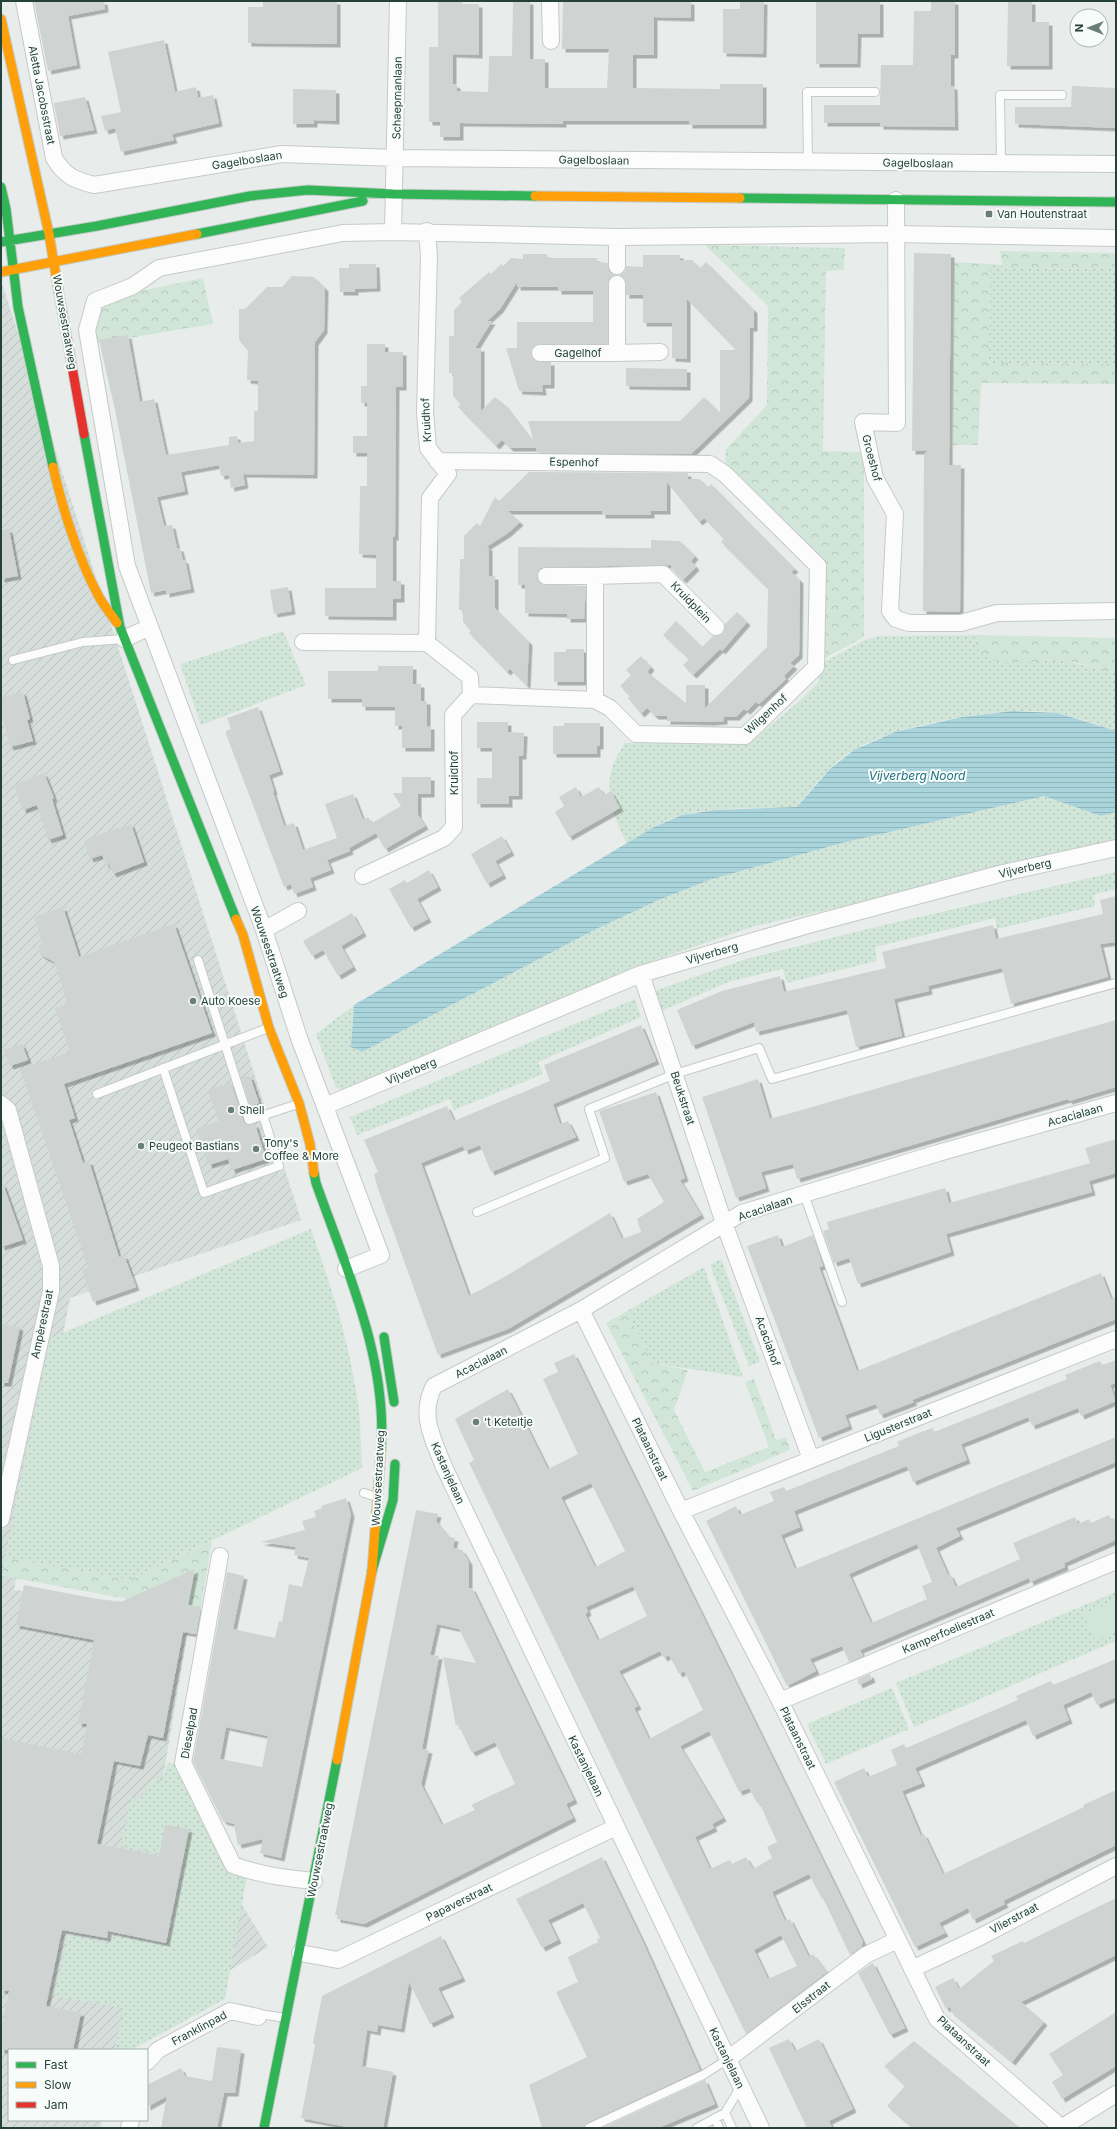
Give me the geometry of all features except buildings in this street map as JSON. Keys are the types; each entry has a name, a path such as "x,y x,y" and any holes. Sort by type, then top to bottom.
{"main road":[{"name":"Wouwsestraatweg","path":"1,20 6,36 49,234 96,503 122,633"},
{"name":"Wouwsestraatweg","path":"1,187 6,209 5,241 12,269 42,424 59,494 98,595 122,633 242,935 269,1028 299,1103 310,1144 316,1183 356,1265 379,1395 382,1437 372,1571"},
{"path":"5,241 250,196 308,190 393,194 1116,202"},
{"path":"1,272 393,194"},
{"name":"Wouwsestraatweg","path":"310,1144 323,1169"},
{"path":"380,1328 390,1369 395,1412"},
{"name":"Wouwsestraatweg","path":"264,2128 314,1881 372,1571 393,1500 395,1456"}],"street":[{"name":"Aletta Jacobsstraat","path":"24,1 54,158 60,168 75,180"},
{"name":"Schaepmanlaan","path":"393,194 396,158 398,1"},
{"path":"550,1 551,41"},
{"name":"Gagelboslaan","path":"75,180 94,184 282,154 396,158 1116,164"},
{"path":"393,194 393,232 427,231 616,237 896,234 1116,238"},
{"name":"Groeshof","path":"896,200 898,423 863,422 875,478 895,514 890,611 896,619 909,623 961,623 997,613 1116,611"},
{"name":"Kruidhof","path":"427,231 428,256 425,412 428,448 448,474 430,498 427,643"},
{"name":"Wouwsestraatweg","path":"356,1265 381,1255 299,1038 264,930 127,566 87,330 95,301 133,286 159,268 343,234 393,232"},
{"path":"616,237 617,266"},
{"name":"Gagelhof","path":"617,284 617,353"},
{"name":"Gagelhof","path":"540,353 660,352"},
{"name":"Espenhof","path":"437,461 710,464"},
{"name":"Wilgenhof","path":"471,695 595,700 610,708 636,734 745,736 816,667 818,566 725,474 710,464"},
{"name":"Kruidplein","path":"546,576 663,574 716,627"},
{"path":"595,576 595,700"},
{"path":"122,633 150,627"},
{"path":"303,642 427,643 470,677 471,695"},
{"name":"Kruidhof","path":"363,876 444,838 454,827 453,715 471,695"},
{"name":"Vijverberg","path":"325,1106 641,974 808,925 965,883 1116,848"},
{"path":"264,930 298,911"},
{"name":"Beukstraat","path":"641,974 724,1223"},
{"name":"Acacialaan","path":"428,1399 434,1386 581,1310 742,1213 938,1153 1116,1103"},
{"name":"Ampèrestraat","path":"1,1104 8,1110 51,1266 51,1291 5,1478 1,1519"},
{"name":"Acaciahof","path":"724,1223 811,1460"},
{"name":"Plataanstraat","path":"581,1310 681,1511 780,1701 937,2019 1062,2128"},
{"name":"Ligusterstraat","path":"681,1511 1116,1339"},
{"name":"Kastanjelaan","path":"428,1399 428,1427 444,1467 761,2128"},
{"name":"Dieselpad","path":"220,1556 183,1763 233,1865 246,1870 272,1876 314,1881"},
{"name":"Kamperfoeliestraat","path":"780,1701 1116,1561"},
{"name":"Papaverstraat","path":"300,1953 338,1960 616,1827"},
{"name":"Vlierstraat","path":"912,1968 980,1937 1116,1866"},
{"name":"Elsstraat","path":"728,2059 866,1955 898,1940"},
{"name":"Franklinpad","path":"148,2061 158,2050 230,2011 259,2016"},
{"path":"1062,2128 1116,2094"}],"lane":[{"path":"808,162 807,92 875,92"},
{"path":"1001,164 1000,95 1062,95"},
{"path":"13,660 122,633"},
{"path":"198,960 249,1120 299,1103"},
{"path":"477,1212 605,1158 589,1108 675,1074 759,1048 772,1079 1116,983"},
{"path":"97,1094 162,1068 226,1046 269,1028"},
{"path":"162,1068 204,1193 279,1166 263,1115"},
{"path":"804,1194 842,1302"},
{"path":"364,1493 393,1500"},
{"path":"259,2016 286,2018"},
{"path":"589,2128 703,2076 728,2059"},
{"path":"697,2128 725,2113 741,2086"},
{"path":"725,2113 732,2128"},
{"path":"715,2118 719,2128"}],"shaded area":[{"path":"1,280 301,1220 70,1298 14,1590 192,1609 163,1777 268,1947 118,2040 116,2049 8,2049 8,2121 102,2121 101,2128 1,2128"}],"green space":[{"path":"705,245 845,248 844,270 826,271 823,451 864,452 864,637 818,662 822,564 725,467 726,449 767,405 768,306"},
{"path":"1000,251 1116,253 1116,269 1003,268"},
{"path":"954,262 990,264 989,363 1116,364 1116,384 981,383 978,445 953,445"},
{"path":"990,264 1002,265 1003,268 1116,269 1116,364 989,363"},
{"path":"203,278 213,324 92,344 94,312 111,297"},
{"path":"283,631 306,685 201,725 180,664"},
{"path":"975,635 974,643 1025,661 1066,661 1116,673 1116,731 1058,713 1036,711 983,714 925,724 874,740 846,755 830,768 797,807 724,809 696,812 682,815 660,824 627,843 614,815 610,795 610,775 617,756 625,743 753,740 802,699 819,682 818,665 865,640 880,636"},
{"path":"975,635 1116,638 1116,673 1084,664 1065,661 1010,662 995,660 984,656 977,647"},
{"path":"1044,796 1101,816 1116,812 1116,845 755,926 638,966 416,1062 344,1090 336,1088 316,1034 354,1005 351,1047 362,1052 596,929 661,899 712,879 842,843"},
{"path":"1116,872 1116,889 1093,895 1095,906 997,929 995,918 875,947 877,961 787,983 783,969 731,981 661,1011 654,991 746,959 884,925"},
{"path":"635,999 641,1017 538,1062 543,1074 454,1110 450,1099 357,1135 350,1117"},
{"path":"311,1229 333,1293 355,1381 359,1412 362,1468 130,1580 5,1557 50,1338"},
{"path":"721,1259 760,1362 749,1366 710,1265"},
{"path":"704,1267 743,1377 652,1363 627,1311"},
{"path":"627,1311 652,1363 688,1370 674,1410 705,1472 769,1447 745,1382 754,1379 776,1440 786,1437 790,1450 693,1491 606,1323"},
{"path":"212,1541 200,1612 2,1576 5,1557 130,1580"},
{"path":"1116,1592 1116,1641 914,1727 896,1683"},
{"path":"1116,1600 1116,1632 1095,1641 1083,1614"},
{"path":"892,1688 909,1729 826,1764 807,1724"},
{"path":"168,1762 178,1765 228,1871 247,1876 225,1999 133,2049 115,2049 123,2008 55,1996 68,1935 109,1944 112,1936 169,1946 187,1859 121,1846 131,1798 141,1799 152,1779 162,1781"}],"water":[{"name":"Vijverberg Noord","path":"1013,711 1058,713 1116,731 1116,812 1101,816 1044,796 842,843 712,879 661,899 596,929 362,1052 351,1047 354,1005 654,827 682,815 716,810 797,807 830,769 854,750 895,732 962,717"}],"traffic: fast":[{"path":"1,187 6,209 18,307 53,467"},
{"path":"1,242 97,226 250,196 308,190 393,194 535,196"},
{"path":"740,198 1116,202"},
{"path":"197,234 363,201"},
{"path":"84,434 120,627 236,919"},
{"path":"314,1173 316,1183 352,1281 371,1348 378,1382 381,1416 381,1450"},
{"path":"384,1337 394,1402"},
{"path":"372,1571 393,1500 395,1464"},
{"path":"264,2128 337,1760"}],"traffic: slow":[{"path":"1,19 49,234 58,288"},
{"path":"535,196 740,198"},
{"path":"1,272 197,234"},
{"path":"53,467 61,499 77,549 100,599 117,623"},
{"path":"236,919 243,935 269,1028 299,1103 310,1144 314,1173"},
{"path":"372,1571 381,1450"},
{"path":"337,1760 372,1571"}],"traffic: jam":[{"path":"58,288 84,434"}],"place":[{"name":"Van Houtenstraat","path":"989,214"},
{"name":"Auto Koese","path":"193,1001"},
{"name":"Shell","path":"231,1110"},
{"name":"Peugeot Bastians","path":"141,1146"},
{"name":"Tony's Coffee & More","path":"256,1149"},
{"name":"'t Keteltje","path":"476,1422"}]}
